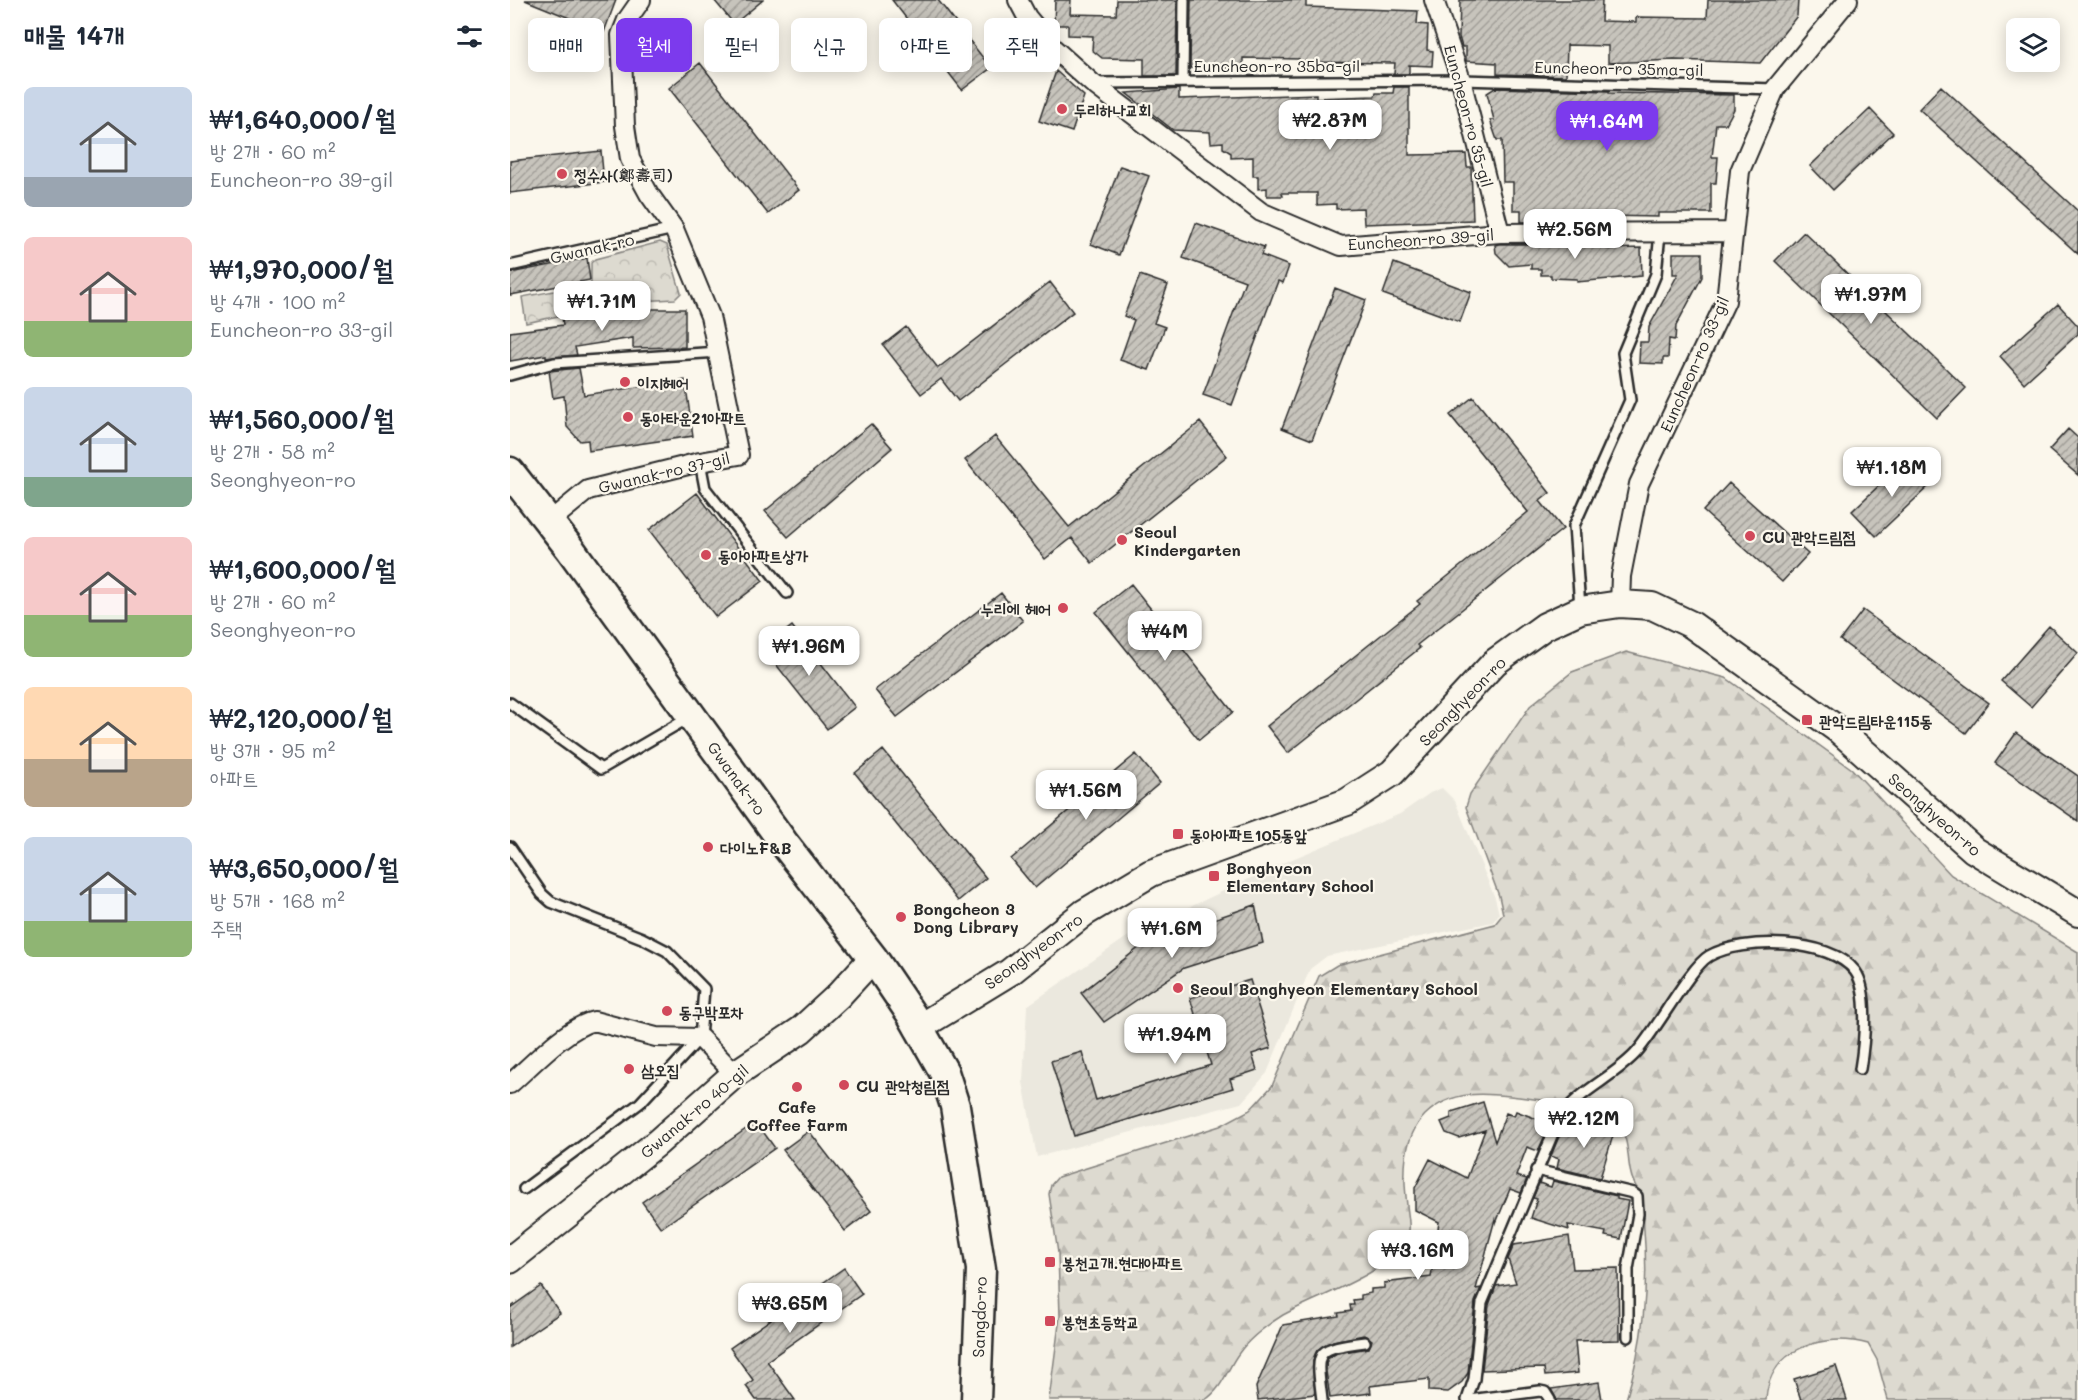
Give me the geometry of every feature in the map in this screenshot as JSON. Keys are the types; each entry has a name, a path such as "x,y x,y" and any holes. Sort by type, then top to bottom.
{"main road":[{"name":"Gwanak-ro","path":"510,472 783,842 873,958 918,1028 944,1072 955,1106 977,1234"},
{"name":"Sangdo-ro","path":"976,1400 981,1269 977,1234"}],"street":[{"name":"Gwanak-ro 37-gil","path":"549,522 588,490 700,462 739,455 710,316 674,229 630,159 625,126 621,36 627,20 641,0"},
{"name":"Euncheon-ro 39-gil","path":"1018,0 1027,17 1053,48 1092,83 1261,212 1341,246 1500,233 1733,232"},
{"name":"Euncheon-ro 35-gil","path":"1434,0 1461,80 1500,233"},
{"name":"Euncheon-ro 33-gil","path":"1620,604 1621,576 1639,484 1726,301 1740,171 1775,89 1848,0"},
{"name":"Seonghyeon-ro","path":"918,1028 1010,972 1084,913 1151,873 1239,842 1356,796 1392,773 1495,662 1545,626 1580,610 1620,604 1652,606 1692,625 1840,731 1974,850 2078,913"},
{"name":"Gwanak-ro 40-gil","path":"510,1260 657,1143 735,1074 801,1030 838,996 873,958"},
{"path":"510,1084 585,1023 594,1021 656,1036 700,1038 735,1074"}],"lane":[{"path":"1183,81 1184,0"},
{"name":"Euncheon-ro 35ba-gil","path":"1092,83 1461,80"},
{"name":"Euncheon-ro 35ma-gil","path":"1461,80 1775,89"},
{"name":"Gwanak-ro","path":"510,266 674,229"},
{"path":"1580,610 1574,526 1630,400 1623,353 1656,274 1660,233"},
{"path":"510,375 554,363 719,352"},
{"path":"700,462 705,488 787,593"},
{"path":"510,703 601,769 692,716"},
{"path":"510,847 542,894 551,902 642,938 667,951 704,989 700,1038 640,1102 524,1188"},
{"path":"1550,1400 1545,1392 1539,1391 1468,1400 1474,1378 1482,1303 1536,1170 1566,1108 1612,1075 1635,1054 1707,957 1741,944 1763,943 1828,951 1854,970 1863,991 1864,1050 1860,1069"},
{"path":"1536,1170 1633,1192 1637,1196 1638,1214 1628,1269 1628,1337"},
{"path":"1322,1400 1318,1361 1320,1355 1329,1347 1365,1342"}],"shaded area":[{"name":"Seoul Bonghyeon Elementary School","path":"1442,788 1455,801 1495,898 1499,914 1493,922 1327,956 1310,969 1267,1073 1241,1103 1037,1157 1023,1082 1027,1006 1127,937 1278,865 1400,814 1430,793"}],"green space":[{"path":"660,242 667,245 681,293 675,299 622,302 526,323 522,297 591,284 591,263 595,259"},
{"path":"1626,652 1726,678 1852,769 1951,875 2078,952 2078,1400 1888,1400 1877,1360 1868,1344 1834,1340 1818,1342 1788,1356 1777,1367 1769,1382 1766,1400 1626,1400 1637,1358 1646,1274 1644,1206 1632,1178 1624,1134 1615,1123 1607,1118 1583,1109 1529,1098 1481,1094 1446,1101 1425,1115 1417,1125 1408,1146 1405,1170 1409,1232 1406,1241 1397,1252 1369,1273 1283,1315 1265,1327 1243,1347 1221,1384 1205,1400 1049,1400 1060,1316 1058,1253 1049,1194 1051,1185 1058,1177 1220,1126 1250,1110 1272,1086 1319,976 1337,965 1495,924 1503,914 1499,896 1466,807 1470,794 1530,706 1572,672"}],"building":[{"path":"525,0 616,0 604,32 604,18 569,18"},
{"path":"714,0 763,0 741,18 729,18"},
{"path":"892,0 938,0 952,18 906,18"},
{"path":"1055,0 1071,0 1070,14 1116,15 1117,0 1177,0 1176,76 1144,76 1144,59 1102,58 1092,50 1093,36 1068,35 1068,25 1060,25 1060,18 1054,18"},
{"path":"1191,0 1306,0 1306,7 1418,11 1417,24 1428,25 1427,50 1433,51 1432,66 1409,65 1409,74 1394,74 1395,63 1299,62 1299,59 1243,58 1243,68 1190,68"},
{"path":"1460,0 1602,0 1601,21 1636,22 1636,17 1707,18 1708,0 1798,0 1797,16 1760,63 1674,60 1608,63 1608,46 1567,45 1566,76 1497,74 1497,63 1466,61 1466,47 1462,47 1459,37"},
{"path":"972,44 984,59 986,72 962,90 948,72 972,72"},
{"path":"700,63 704,72 707,72 799,190 768,214 669,88 689,72 692,72"},
{"name":"두리하나교회","path":"1057,72 1084,96 1072,132 1039,121"},
{"path":"1941,86 2078,211 2078,254 1919,109"},
{"path":"1394,87 1409,87 1409,155 1466,154 1467,167 1471,167 1473,220 1364,224 1363,208 1336,209 1336,204 1317,205 1317,193 1282,193 1283,196 1267,196 1267,188 1258,189 1258,176 1253,176 1253,157 1231,158 1231,153 1223,148 1223,142 1211,143 1210,132 1173,130 1126,93 1179,89 1179,99 1316,94 1316,98 1375,96 1376,93 1393,93"},
{"path":"1495,88 1734,95 1734,109 1726,124 1716,124 1712,157 1718,157 1716,183 1711,183 1711,213 1658,213 1658,217 1606,216 1606,221 1521,222 1521,210 1513,210 1513,182 1503,182 1502,140 1497,140 1490,120 1494,120 1487,93"},
{"path":"1870,109 1893,133 1833,190 1810,166"},
{"path":"601,151 604,182 510,193 510,161"},
{"path":"1120,166 1149,176 1119,255 1091,244"},
{"path":"1196,223 1264,247 1261,255 1289,266 1283,283 1278,281 1232,405 1203,395 1245,281 1183,258"},
{"path":"1804,232 1966,388 1937,418 1775,261"},
{"path":"1607,244 1607,249 1641,248 1642,276 1577,282 1577,279 1551,278 1551,275 1541,275 1541,269 1531,269 1531,264 1509,266 1496,253 1495,245"},
{"path":"1673,253 1702,253 1702,277 1676,326 1675,340 1669,339 1668,358 1663,358 1663,364 1639,363 1640,342 1648,342 1649,327 1678,274 1673,274"},
{"path":"587,258 590,280 510,295 510,273"},
{"path":"1394,263 1471,292 1460,322 1383,294"},
{"path":"1140,275 1168,285 1154,323 1165,327 1149,370 1120,360 1134,320 1124,316"},
{"path":"1050,282 1073,312 958,401 941,379 921,394 883,345 906,327 938,368"},
{"path":"1335,288 1366,300 1312,440 1282,428"},
{"path":"2058,304 2078,326 2078,334 2024,383 2000,356"},
{"path":"623,305 624,309 685,309 685,347 633,348 633,338 575,347 577,355 546,358 546,355 510,361 510,332 563,325 562,317"},
{"name":"동아타운21아파트","path":"579,368 584,395 685,380 693,436 589,451 588,440 580,441 567,427 564,396 553,398 549,371"},
{"path":"1473,397 1550,493 1540,501 1563,529 1417,645 1420,648 1288,753 1267,726 1420,604 1417,601 1528,512 1450,415"},
{"path":"1200,422 1227,456 1092,563 1072,538 1045,559 965,460 995,436 1069,527"},
{"path":"871,424 892,448 788,537 765,511"},
{"path":"2068,429 2078,438 2078,475 2049,450"},
{"path":"1907,459 1931,484 1876,536 1852,511"},
{"path":"1729,483 1808,554 1782,582 1703,511"},
{"name":"동아아파트상가","path":"697,493 763,581 716,617 649,530"},
{"path":"1131,584 1233,712 1199,740 1096,612"},
{"path":"1001,593 1023,621 897,717 875,690"},
{"path":"1863,610 1989,703 1966,733 1840,640"},
{"path":"792,626 855,707 827,729 763,648"},
{"path":"2049,626 2078,653 2031,707 2001,681"},
{"path":"2016,733 2078,776 2078,821 1995,763"},
{"path":"883,750 986,878 958,901 855,773"},
{"path":"1136,754 1160,783 1035,888 1011,859"},
{"path":"1255,905 1263,943 1184,968 1104,1022 1081,993 1163,929 1205,922"},
{"path":"1250,980 1271,1048 1252,1054 1257,1070 1230,1079 1233,1088 1074,1136 1051,1061 1082,1052 1096,1100 1211,1065 1190,998"},
{"path":"1483,1102 1495,1142 1506,1113 1514,1116 1516,1111 1550,1124 1538,1151 1527,1147 1516,1176 1527,1179 1521,1193 1510,1189 1496,1223 1495,1219 1476,1289 1481,1288 1475,1302 1468,1373 1462,1382 1448,1392 1429,1391 1429,1379 1370,1386 1371,1393 1330,1398 1326,1371 1327,1359 1337,1353 1369,1348 1372,1340 1364,1335 1333,1341 1317,1350 1313,1361 1315,1394 1258,1400 1256,1387 1283,1325 1339,1316 1338,1313 1351,1311 1350,1305 1354,1305 1353,1300 1361,1299 1361,1295 1371,1293 1371,1289 1384,1288 1384,1283 1431,1277 1439,1222 1415,1210 1415,1188 1430,1159 1467,1178 1485,1130 1459,1138 1446,1133 1441,1122 1451,1118 1451,1112"},
{"path":"756,1122 775,1148 661,1228 642,1202"},
{"path":"1573,1123 1596,1129 1598,1124 1615,1129 1600,1178 1557,1168 1559,1159 1551,1156 1562,1129 1571,1132"},
{"path":"809,1131 871,1211 845,1231 783,1150"},
{"path":"1553,1181 1617,1196 1617,1199 1628,1201 1621,1239 1605,1236 1606,1232 1568,1225 1569,1230 1531,1218 1537,1199 1533,1198 1539,1183 1551,1187"},
{"path":"1569,1236 1573,1269 1618,1268 1619,1340 1575,1341 1578,1373 1545,1376 1544,1368 1482,1370 1489,1305 1496,1286 1516,1283 1508,1259 1514,1245"},
{"path":"844,1268 862,1294 767,1361 795,1400 756,1400 746,1386 753,1380 730,1348"},
{"path":"541,1286 560,1313 510,1347 510,1308"},
{"path":"1836,1366 1847,1400 1801,1400 1794,1379"},
{"path":"1599,1382 1602,1400 1557,1400 1551,1389"}],"place":[{"name":"두리하나교회","path":"1062,109"},
{"name":"정수사(鄭壽司)","path":"562,174"},
{"name":"이지헤어","path":"625,382"},
{"name":"동아타운21아파트","path":"628,417"},
{"name":"CU 관악드림점","path":"1750,536"},
{"name":"Seoul Kindergarten","path":"1122,540"},
{"name":"동아아파트상가","path":"706,555"},
{"name":"누리에 헤어","path":"1063,608"},
{"name":"관악드림타운115동","path":"1807,720"},
{"name":"동아아파트105동앞","path":"1178,834"},
{"name":"다이노F&B","path":"708,847"},
{"name":"Bonghyeon Elementary School","path":"1214,876"},
{"name":"Bongcheon 3 Dong Library","path":"901,917"},
{"name":"Seoul Bonghyeon Elementary School","path":"1178,988"},
{"name":"동구박포차","path":"667,1011"},
{"name":"삼오집","path":"629,1069"},
{"name":"CU 관악청림점","path":"844,1085"},
{"name":"Cafe Coffee Farm","path":"797,1087"},
{"name":"봉천고개.현대아파트","path":"1050,1262"},
{"name":"봉현초등학교","path":"1050,1321"}]}
